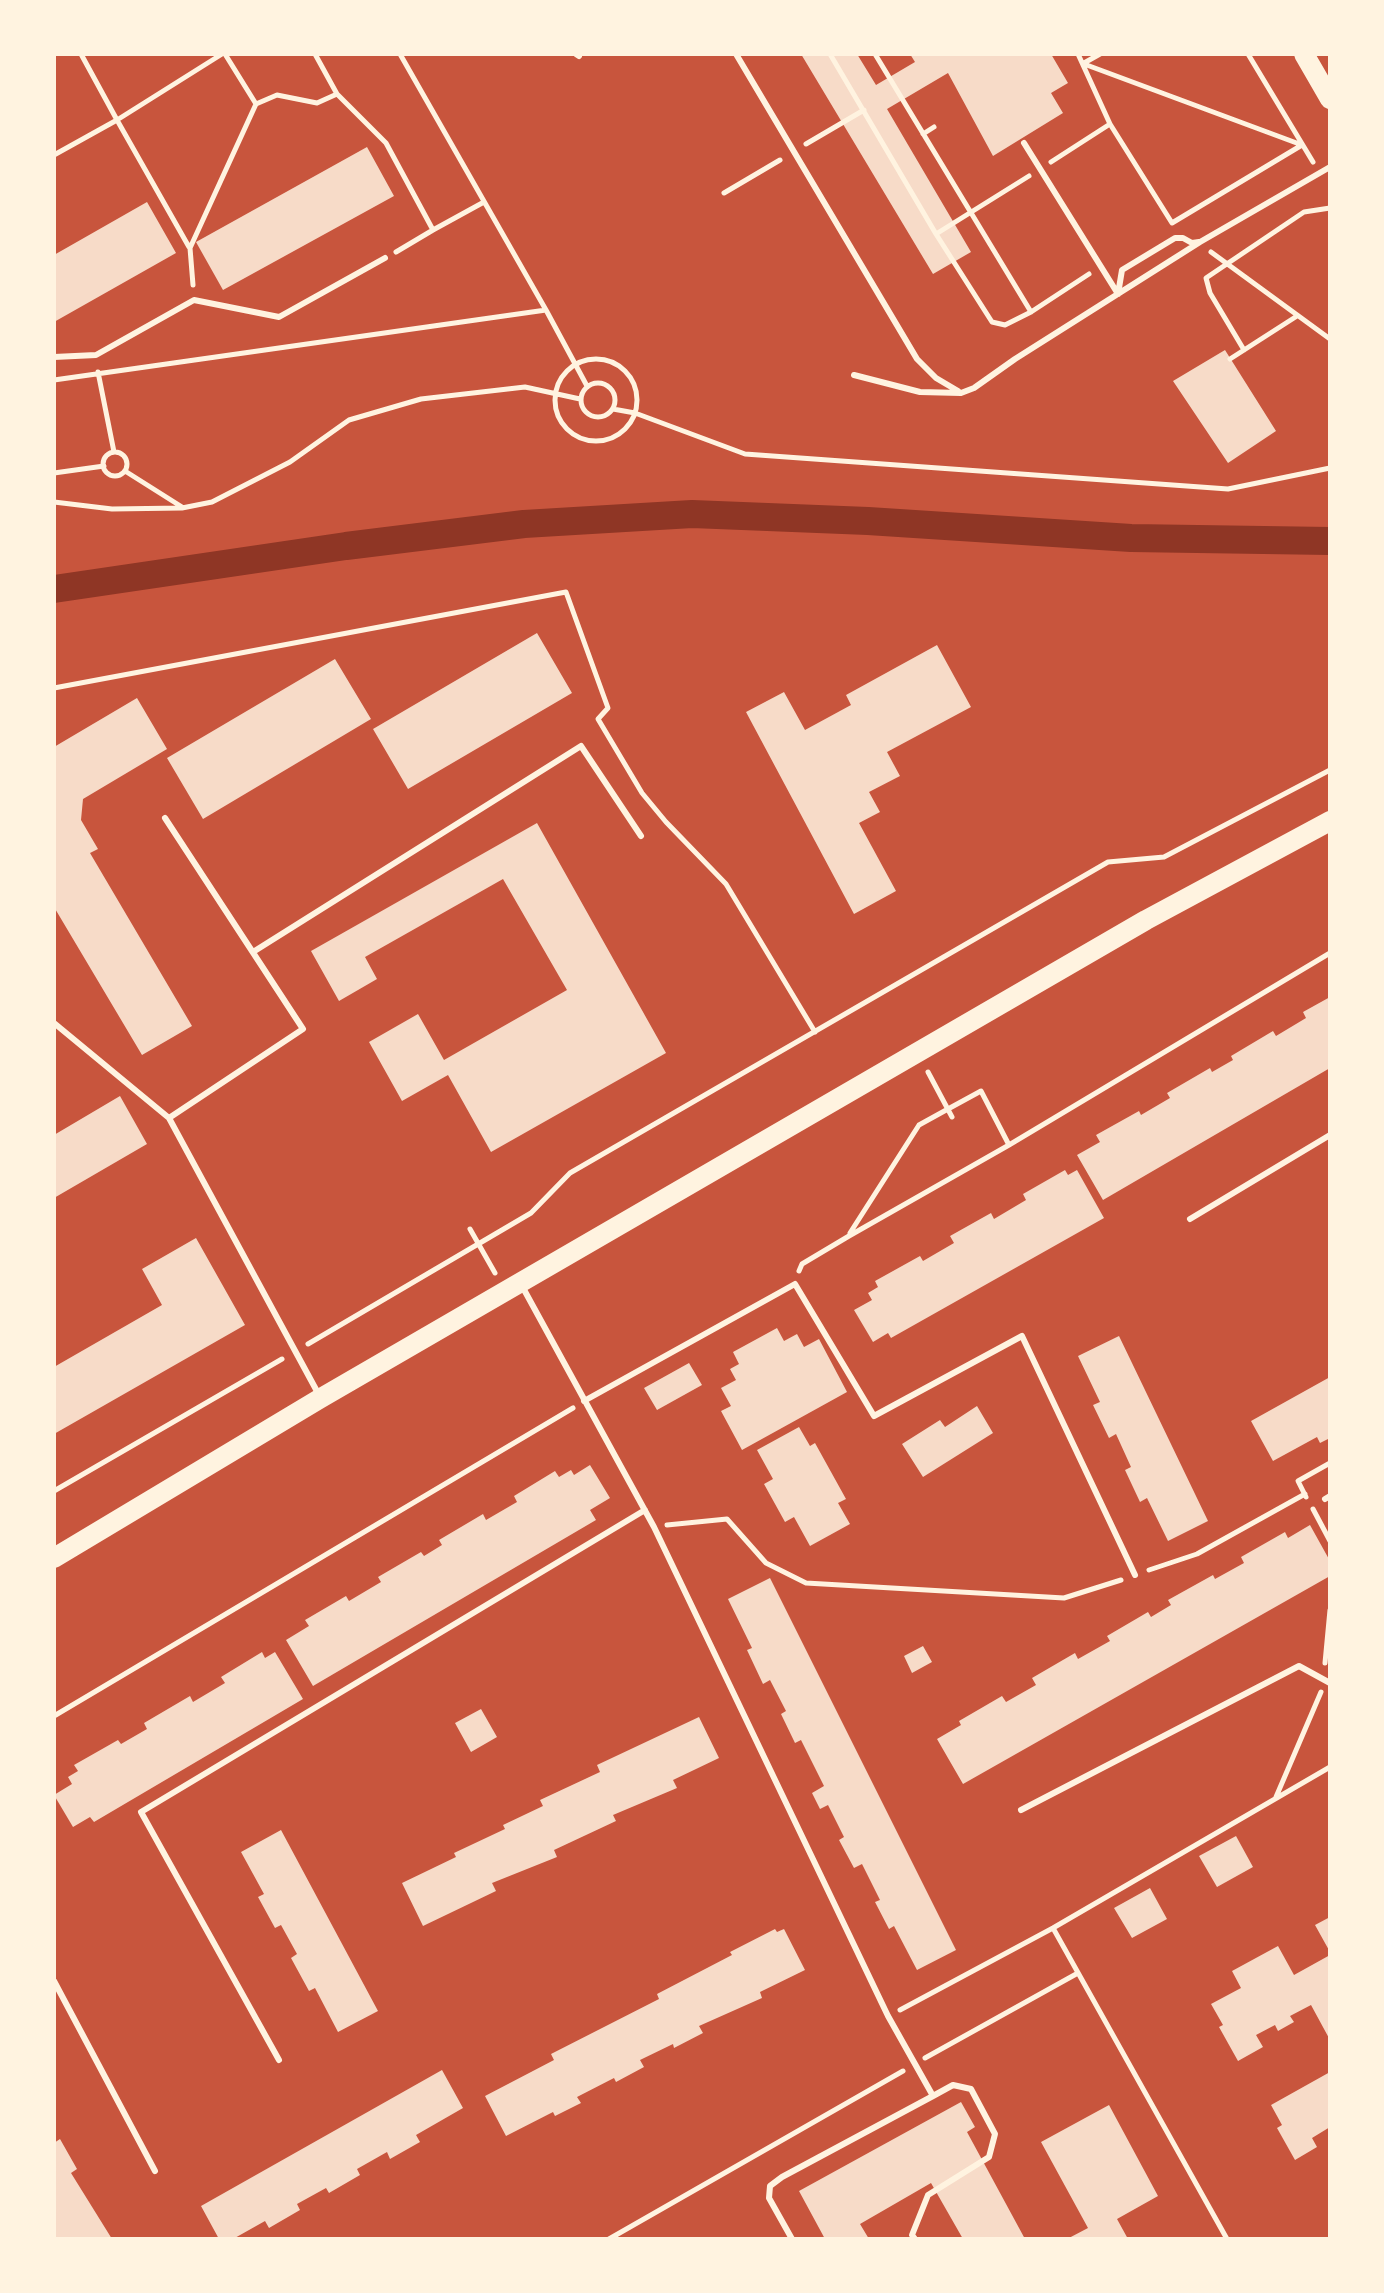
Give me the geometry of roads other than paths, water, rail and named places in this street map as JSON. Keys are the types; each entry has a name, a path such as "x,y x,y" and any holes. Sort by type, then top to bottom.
{"main road":[{"path":"1304,54 1330,99"},
{"path":"54,1558 321,1398 1146,920 1330,821"}],"lane":[{"path":"736,54 917,359 936,378 961,393"},
{"path":"1024,143 1118,294"},
{"path":"854,375 920,392 961,393 974,388 1200,242 1330,167"},
{"path":"1118,294 1122,270 1175,238 1200,242"},
{"path":"54,357 96,355 194,300 279,317 385,258"},
{"path":"253,952 581,746 641,836"},
{"path":"165,818 303,1029 169,1118"},
{"path":"54,1023 169,1118 321,1398"},
{"path":"1190,1219 1330,1135"},
{"path":"584,1401 795,1284 874,1416 1022,1336 1135,1575"},
{"path":"513,1286 584,1401 654,1527 888,2016 933,2096"},
{"path":"279,2060 141,1812 645,1510"},
{"path":"1021,1810 1299,1666 1327,1682"},
{"path":"54,1981 155,2171"},
{"path":"792,2239 769,2198 770,2186 953,2085 971,2089 995,2134 989,2157 928,2195 912,2235 915,2239"}],"waterway":[{"path":"54,589 346,546 524,524 692,514 868,521 1131,538 1330,541"}]}
